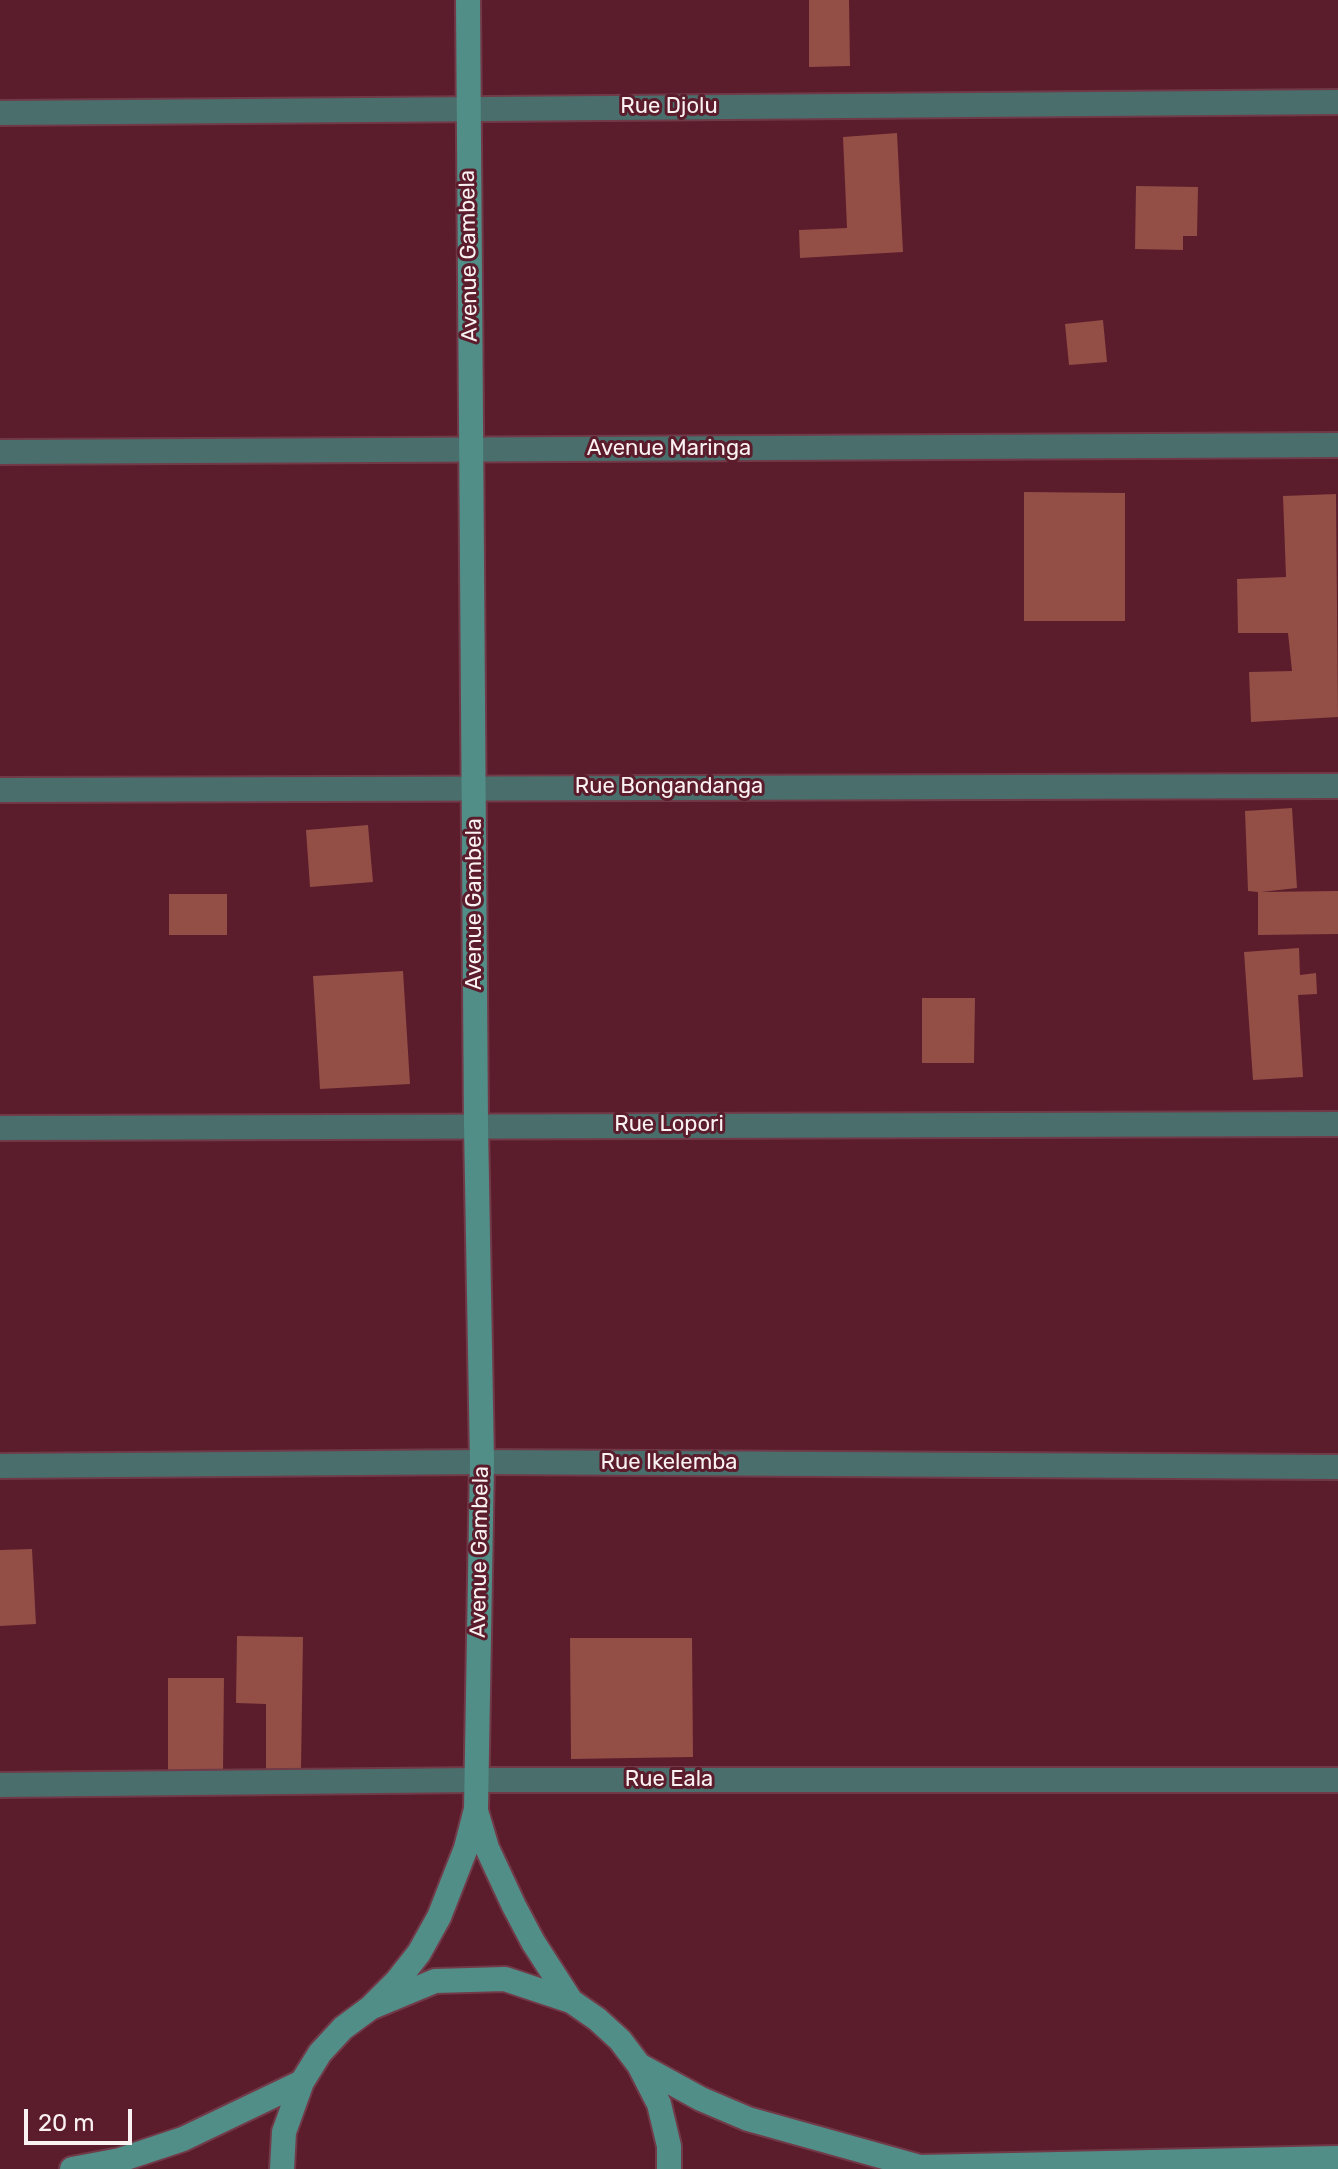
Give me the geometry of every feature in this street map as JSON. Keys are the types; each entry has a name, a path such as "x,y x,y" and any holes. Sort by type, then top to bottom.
{"street":[{"name":"Avenue Gambela","path":"468,0 476,1125 482,1462 476,1809"},
{"name":"Rue Djolu","path":"0,113 1338,102"},
{"name":"Avenue Maringa","path":"0,452 1338,445"},
{"name":"Rue Bongandanga","path":"0,790 1338,786"},
{"name":"Rue Lopori","path":"0,1128 1338,1124"},
{"name":"Rue Ikelemba","path":"0,1466 482,1462 1338,1467"},
{"name":"Rue Eala","path":"0,1785 476,1780 1338,1780"},
{"path":"476,1809 487,1848 514,1906 571,2001"},
{"path":"282,2169 284,2132 302,2082 320,2053 343,2028 370,2008 397,1981 419,1953 439,1917 466,1848 476,1809"},
{"path":"370,2008 435,1981 505,1979 571,2001 620,2040 639,2065 659,2104 669,2146 669,2169"},
{"path":"639,2065 701,2099 748,2119 915,2168 1338,2158"},
{"path":"72,2169 120,2160 183,2139 302,2082"}],"building":[{"path":"809,0 849,0 850,66 809,67"},
{"path":"897,133 903,252 800,258 799,230 847,228 843,137"},
{"path":"1136,186 1198,187 1197,236 1183,236 1183,250 1135,249"},
{"path":"1103,320 1107,362 1069,365 1065,324"},
{"path":"1024,492 1125,493 1125,621 1024,621"},
{"path":"1336,494 1338,717 1251,722 1249,672 1292,671 1288,633 1238,633 1237,579 1286,577 1283,496"},
{"path":"1292,808 1297,888 1261,892 1338,891 1338,934 1258,935 1258,892 1248,891 1245,811"},
{"path":"368,825 373,882 310,887 306,830"},
{"path":"169,894 227,894 227,935 169,935"},
{"path":"1299,948 1300,975 1316,973 1317,994 1298,995 1303,1077 1253,1080 1244,952"},
{"path":"403,971 410,1084 320,1089 313,976"},
{"path":"922,998 975,998 974,1063 922,1063"},
{"path":"32,1549 36,1624 0,1626 0,1550"},
{"path":"237,1636 303,1637 301,1770 266,1769 266,1704 236,1703"},
{"path":"570,1638 692,1638 693,1757 571,1759"},
{"path":"168,1678 224,1678 223,1770 168,1770"}]}
